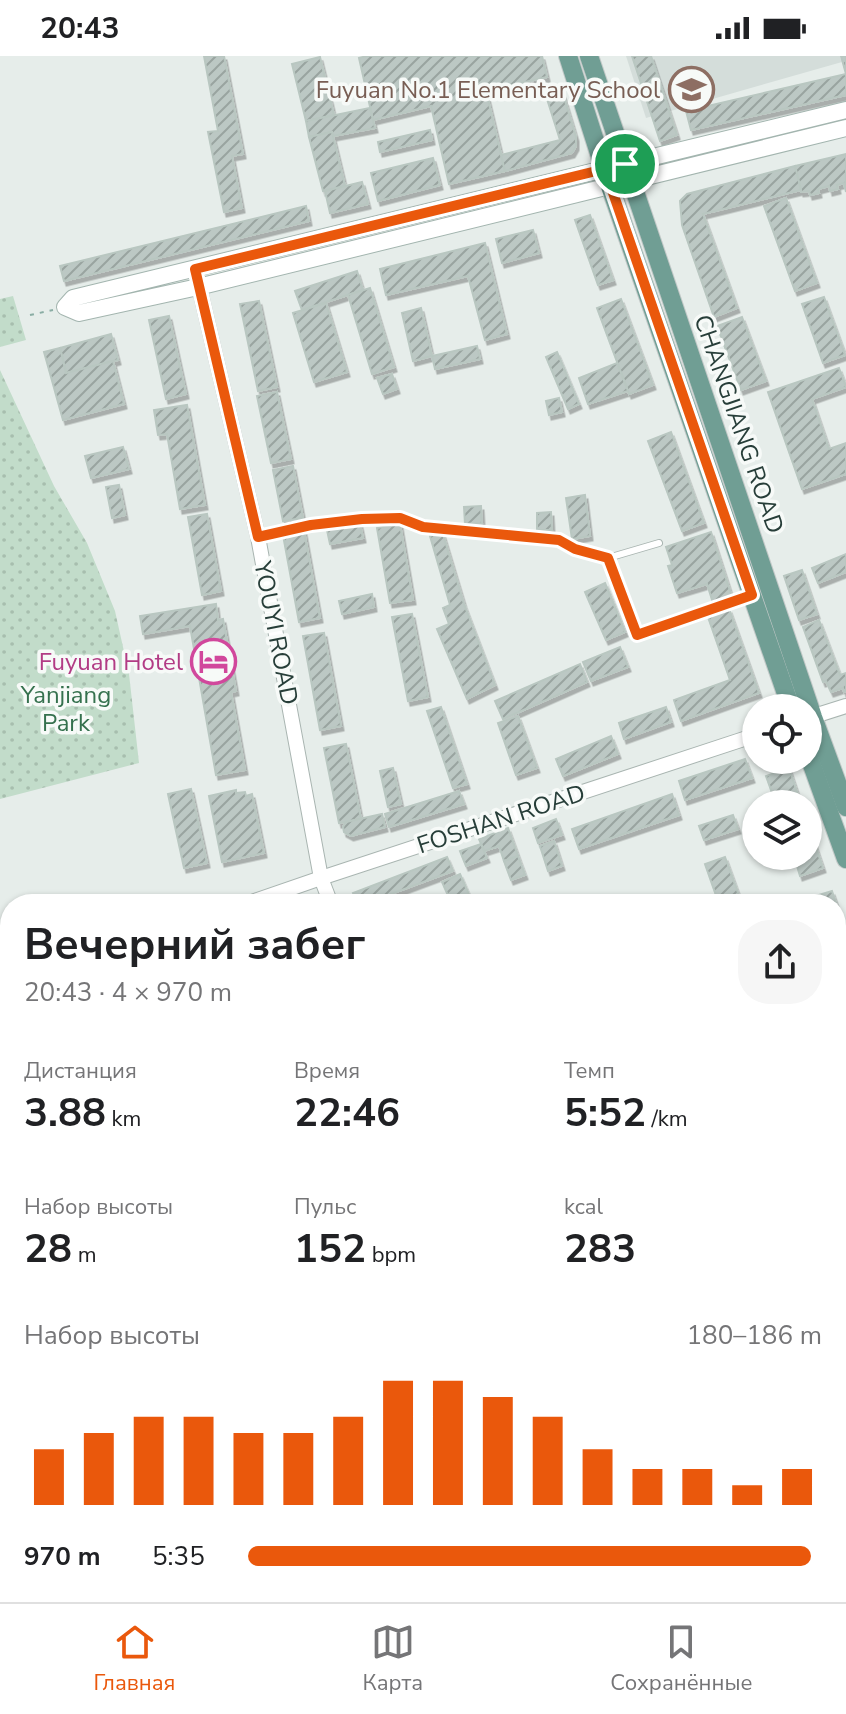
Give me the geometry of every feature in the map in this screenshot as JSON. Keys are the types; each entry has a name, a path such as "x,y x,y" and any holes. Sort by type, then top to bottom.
{"main road":[{"name":"CHANGJIANG ROAD","path":"568,56 607,178 786,694"},
{"name":"CHANGJIANG ROAD","path":"589,56 803,694"},
{"path":"628,173 846,110"},
{"path":"607,178 198,287 79,313 65,307 73,298 195,269 628,173 846,128"},
{"name":"CHANGJIANG ROAD","path":"822,746 846,807"},
{"path":"815,774 846,859"}],"street":[{"name":"YOUYI ROAD","path":"195,269 258,537 321,878 327,894"},
{"path":"822,714 846,706"},
{"name":"FOSHAN ROAD","path":"275,894 742,740"}],"lane":[{"path":"258,537 337,522 400,518 423,527 559,540 575,549 608,558 659,543"},
{"path":"608,558 637,635 752,595"}],"path":[{"path":"30,315 65,307"}],"shaded area":[{"name":"Fuyuan No.1 Elementary School","path":"626,56 840,56 842,62 646,118"}],"green space":[{"path":"13,296 26,340 0,347 0,299"},
{"name":"Yanjiang Park","path":"0,370 54,486 87,543 115,611 129,674 139,763 0,799"}],"building":[{"path":"204,56 224,56 243,154 232,156 242,208 224,212 208,132 218,131"},
{"path":"542,56 547,77 486,91 505,171 449,184 431,106 373,120 359,58"},
{"path":"632,56 651,56 677,135 660,141"},
{"path":"841,56 846,56 846,74"},
{"path":"320,57 334,115 306,121 292,64"},
{"path":"846,74 846,95 691,130 686,111"},
{"path":"563,94 576,137 572,153 505,171 501,155 560,140 547,99"},
{"path":"370,108 375,128 309,137 306,121"},
{"path":"430,130 432,140 380,152 378,142"},
{"path":"332,132 345,186 323,191 309,137"},
{"path":"846,154 846,192 844,183 830,191 829,186 810,195 809,191 801,192 795,166"},
{"path":"433,158 440,185 378,201 371,173"},
{"path":"795,166 801,190 703,214 737,308 714,317 682,225 680,201 687,194"},
{"path":"362,182 368,204 330,213 325,191"},
{"path":"786,198 817,283 795,291 764,206"},
{"path":"306,206 309,221 64,281 60,266"},
{"path":"590,215 613,280 598,285 575,220"},
{"path":"533,230 539,253 502,263 496,239"},
{"path":"485,243 507,334 485,340 468,276 386,295 380,269"},
{"path":"357,271 363,290 302,310 295,291"},
{"path":"370,288 394,367 372,374 348,295"},
{"path":"824,297 845,355 823,363 802,304"},
{"path":"621,299 653,385 629,394 597,308"},
{"path":"259,301 277,387 258,391 240,304"},
{"path":"326,303 347,372 314,382 293,313"},
{"path":"421,308 432,356 413,361 402,313"},
{"path":"169,316 186,394 166,399 149,320"},
{"path":"742,317 766,381 741,390 717,326"},
{"path":"111,334 118,360 66,373 60,348"},
{"path":"477,346 480,359 435,369 432,356"},
{"path":"60,348 66,373 113,361 124,404 63,420 44,352"},
{"path":"557,352 579,404 568,409 546,357"},
{"path":"617,363 628,391 588,404 579,378"},
{"path":"839,368 846,387 812,399 829,449 846,443 846,474 802,489 768,392"},
{"path":"392,374 397,389 383,394 377,378"},
{"path":"277,392 291,459 271,463 257,396"},
{"path":"559,398 562,412 549,415 546,401"},
{"path":"187,405 205,505 180,509 167,434 158,435 154,410"},
{"path":"671,432 704,523 682,531 648,441"},
{"path":"123,447 129,469 91,478 85,456"},
{"path":"293,466 303,518 283,521 273,470"},
{"path":"119,485 125,515 112,518 106,487"},
{"path":"585,495 590,536 572,539 566,498"},
{"path":"481,506 482,523 465,524 464,507"},
{"path":"551,512 552,530 537,530 537,513"},
{"path":"207,514 221,591 202,595 188,517"},
{"path":"360,524 363,538 330,544 327,530"},
{"path":"400,524 413,600 390,603 377,528"},
{"path":"304,531 320,618 299,622 283,535"},
{"path":"442,531 464,604 495,685 467,699 437,629 449,624 443,608 450,605 430,536"},
{"path":"711,532 732,597 713,603 707,584 677,593 668,566 672,565 666,547"},
{"path":"846,554 846,572 818,583 812,568"},
{"path":"802,570 817,614 799,620 784,576"},
{"path":"605,583 625,632 606,640 585,592"},
{"path":"372,594 374,607 342,614 339,601"},
{"name":"Fuyuan Hotel","path":"216,604 218,620 223,619 236,691 231,692 245,770 216,775 190,626 143,634 140,616"},
{"path":"729,609 759,693 742,694 742,699 681,721 674,700 730,680 708,617"},
{"path":"412,614 428,697 408,701 392,617"},
{"path":"819,620 840,675 846,673 844,692 843,688 831,692 826,681 823,682 803,627"},
{"path":"324,633 341,726 320,730 303,636"},
{"path":"620,647 628,667 591,681 583,662"},
{"path":"580,664 587,682 503,719 495,701"},
{"path":"441,707 467,784 453,788 427,711"},
{"path":"666,707 671,722 624,739 619,723"},
{"path":"518,716 537,768 516,775 498,723"},
{"path":"611,736 618,754 563,776 556,759"},
{"path":"346,744 361,819 339,823 324,748"},
{"path":"742,760 742,774 751,774 752,778 685,800 679,781"},
{"path":"393,768 401,804 388,807 380,771"},
{"path":"791,774 796,790 771,790 766,776"},
{"path":"191,789 207,863 184,868 168,794"},
{"path":"236,790 236,793 245,792 246,796 252,794 264,853 222,862 209,796"},
{"path":"459,791 464,804 389,827 385,814"},
{"path":"672,794 679,815 579,849 572,829"},
{"path":"382,814 385,827 351,836 344,832 346,822"},
{"path":"733,815 738,829 704,840 699,826"},
{"path":"556,819 562,835 538,843 533,828"},
{"path":"508,828 518,856 504,861 499,846 484,851 479,839"},
{"path":"554,841 562,866 548,871 540,846"},
{"path":"481,844 487,858 466,866 460,851"},
{"path":"518,856 525,875 511,880 504,861"},
{"path":"447,857 453,871 391,894 353,893"},
{"path":"725,857 738,894 716,894 705,864"},
{"path":"798,870 817,870 800,876"},
{"path":"460,874 469,894 447,894 442,882"}],"place":[{"name":"Fuyuan No.1 Elementary School","path":"691,90"},
{"name":"Fuyuan Hotel","path":"214,662"}],"route":[{"path":"625,164 631,182 611,187 752,595 637,635 608,558 575,549 559,540 423,527 400,518 311,525 258,537 195,269 625,164"}]}
